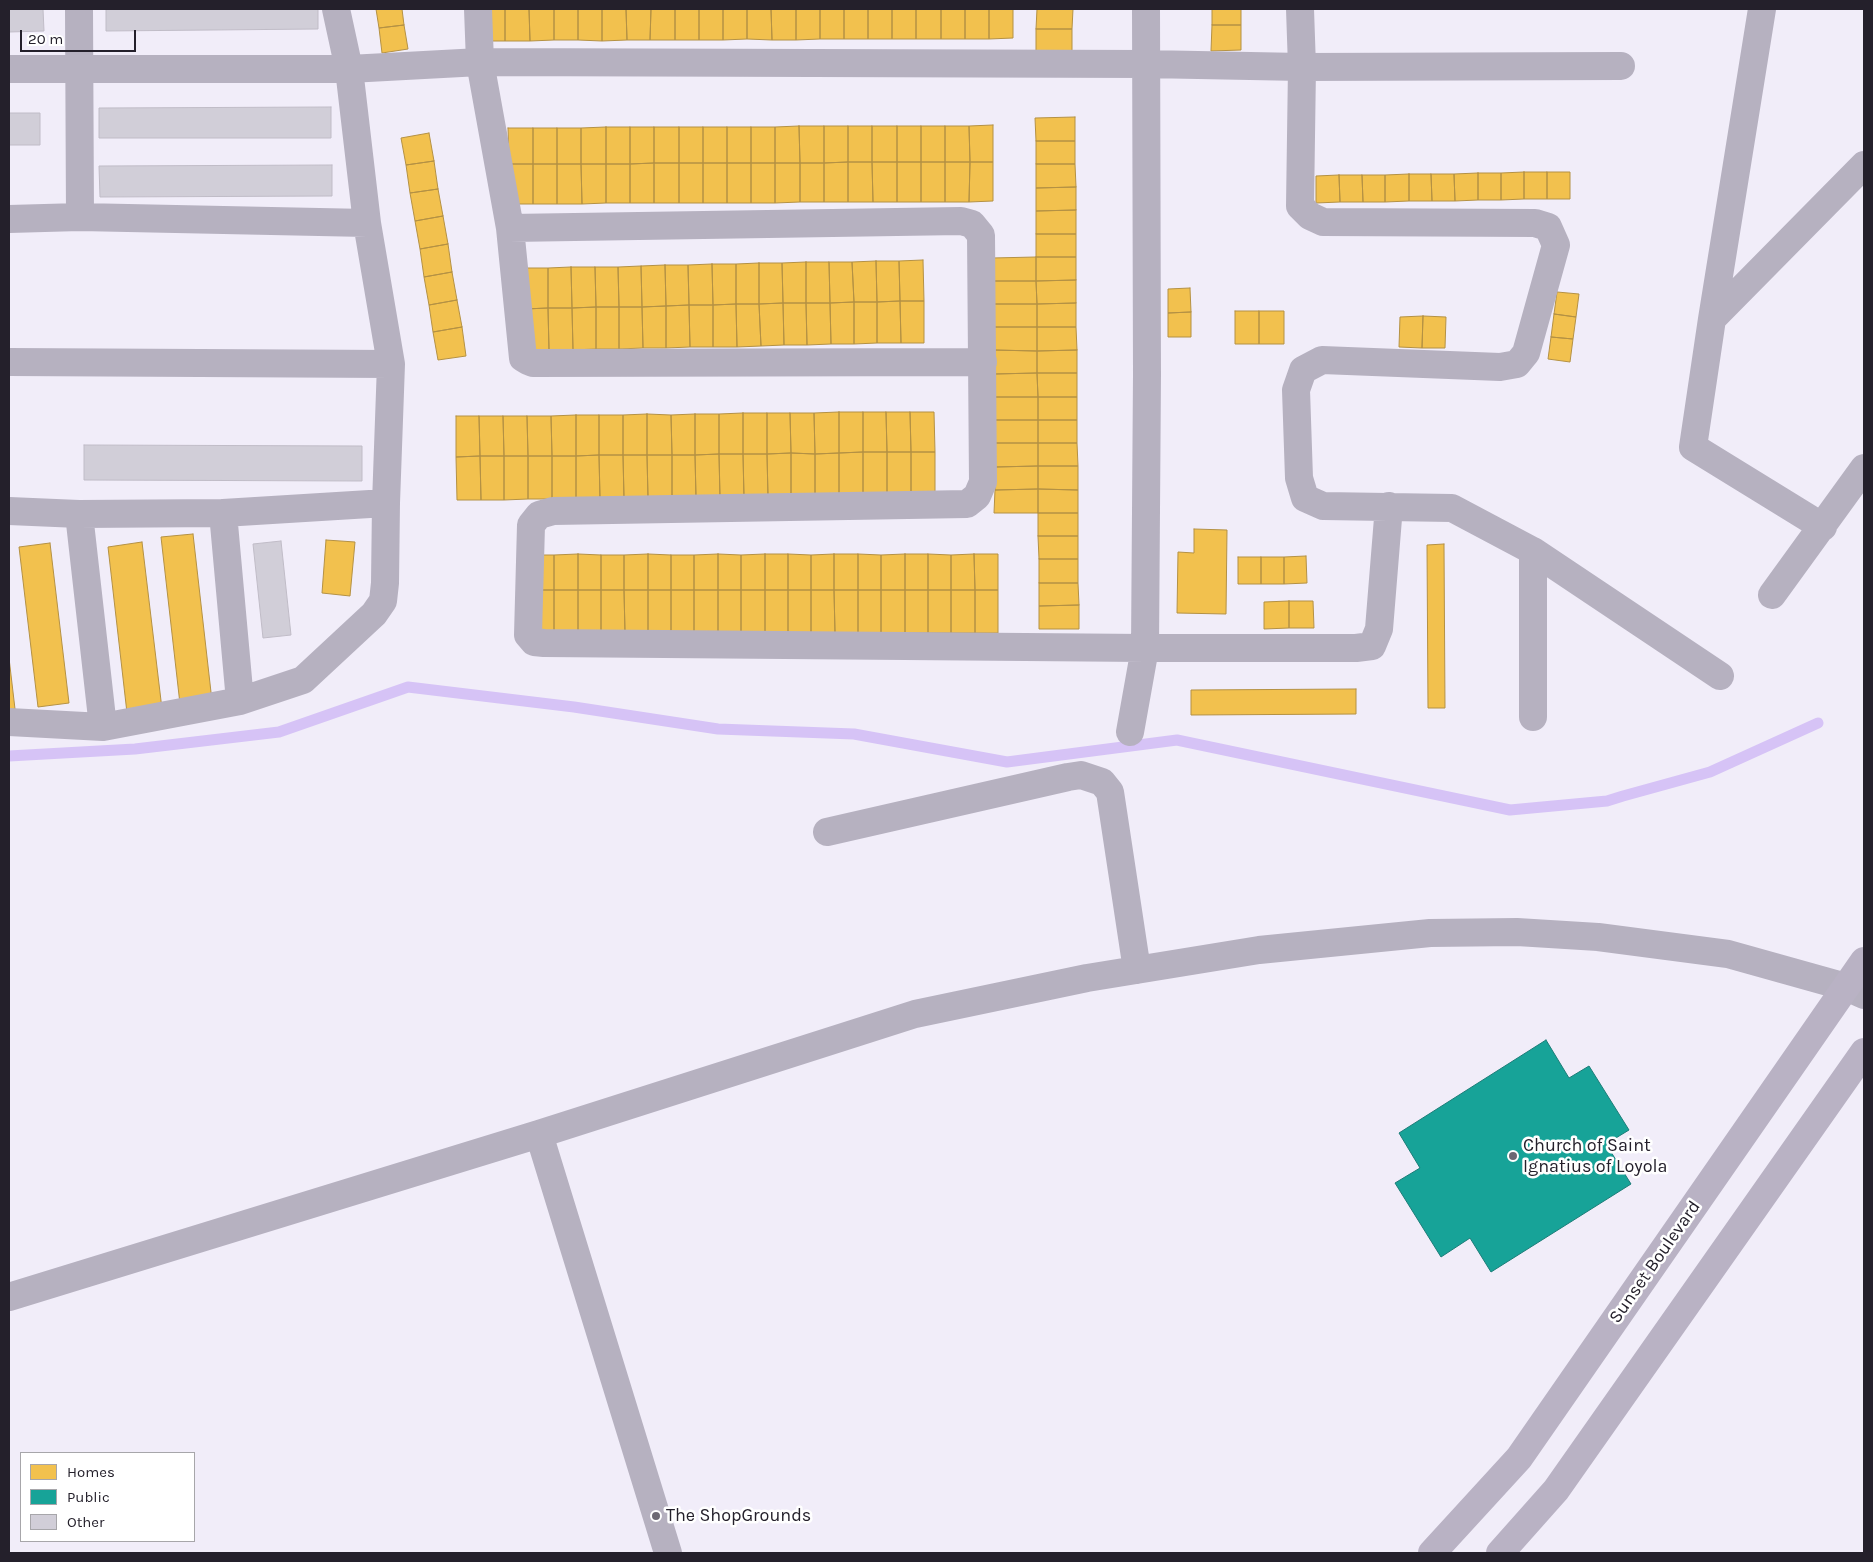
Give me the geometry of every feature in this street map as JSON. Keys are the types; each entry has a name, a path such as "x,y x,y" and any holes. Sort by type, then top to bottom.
{"main road":[{"name":"Sunset Boulevard","path":"1432,1553 1519,1458 1855,991 1864,961"},
{"path":"1500,1553 1556,1490 1864,1052"}],"street":[{"path":"79,9 80,217"},
{"path":"9,722 103,726 240,701 303,680 374,614 383,601 391,364 367,223 349,69 336,9"},
{"path":"478,9 480,62 510,228 523,358 533,363 983,362"},
{"path":"1130,732 1145,648 1147,384 1146,9"},
{"path":"1300,9 1302,67 1300,206 1310,216 1322,222 1535,223 1548,227 1556,245 1526,353 1517,364 1500,367 1322,360 1303,370 1296,390 1299,478 1305,498 1323,506 1452,508 1533,551 1720,676"},
{"path":"1762,9 1693,448 1823,527"},
{"path":"9,69 349,69 480,62 1146,64 1302,67 1621,66"},
{"path":"1712,319 1864,165"},
{"path":"9,220 80,217 367,223"},
{"path":"510,228 961,221 972,224 980,235 983,482 977,496 967,504 562,511 539,515 531,525 528,635 534,642 1145,648 1356,648 1372,646 1379,629 1388,506"},
{"path":"9,362 391,364"},
{"path":"1772,595 1864,468"},
{"path":"9,511 79,514 223,513 386,503"},
{"path":"223,513 240,701"},
{"path":"79,514 103,726"},
{"path":"1533,551 1533,717"},
{"path":"827,832 1068,777 1081,775 1102,782 1110,792 1137,970"},
{"path":"9,1296 539,1134 915,1014 1087,978 1259,950 1430,933 1516,932 1598,937 1728,954 1855,991"},
{"path":"539,1134 668,1553"}],"building: Homes":[{"path":"376,9 402,9 404,25 379,28"},
{"path":"481,9 505,9 505,41 482,41"},
{"path":"505,9 529,9 530,41 505,41"},
{"path":"529,9 554,9 554,40 530,41"},
{"path":"554,9 578,9 578,40 554,40"},
{"path":"578,9 602,9 602,41 578,40"},
{"path":"602,9 626,9 627,40 602,41"},
{"path":"626,9 651,9 650,40 627,40"},
{"path":"651,9 675,9 675,40 650,40"},
{"path":"675,9 699,9 699,40 675,40"},
{"path":"699,9 723,9 723,40 699,40"},
{"path":"723,9 747,9 747,39 723,40"},
{"path":"747,9 771,9 772,40 747,39"},
{"path":"771,9 796,9 796,40 772,40"},
{"path":"796,9 820,9 820,39 796,40"},
{"path":"820,9 844,9 844,39 820,39"},
{"path":"844,9 868,9 868,39 844,39"},
{"path":"868,9 892,9 892,39 868,39"},
{"path":"892,9 916,9 916,39 892,39"},
{"path":"916,9 941,9 941,39 916,39"},
{"path":"941,9 965,9 965,39 941,39"},
{"path":"965,9 989,9 989,39 965,39"},
{"path":"989,9 1013,9 1013,38 989,39"},
{"path":"1037,9 1073,9 1072,29 1036,29"},
{"path":"1212,9 1241,9 1241,25 1212,25"},
{"path":"404,25 408,49 382,53 379,28"},
{"path":"1212,25 1241,25 1241,50 1211,51"},
{"path":"1036,29 1072,29 1072,53 1036,53"},
{"path":"1075,117 1075,141 1036,141 1035,118"},
{"path":"993,125 993,162 970,162 969,126"},
{"path":"799,126 800,163 775,163 775,127"},
{"path":"799,126 824,126 824,163 800,163"},
{"path":"824,126 848,126 848,162 824,163"},
{"path":"848,126 872,126 872,162 848,162"},
{"path":"872,126 897,126 897,162 872,162"},
{"path":"897,126 921,126 921,162 897,162"},
{"path":"921,126 945,126 945,162 921,162"},
{"path":"945,126 969,126 970,162 945,162"},
{"path":"606,127 606,164 581,164 581,128"},
{"path":"606,127 630,127 630,164 606,164"},
{"path":"630,127 654,127 654,163 630,164"},
{"path":"654,127 679,127 679,163 654,163"},
{"path":"679,127 703,127 703,163 679,163"},
{"path":"703,127 727,127 727,163 703,163"},
{"path":"727,127 751,127 751,163 727,163"},
{"path":"751,127 775,127 775,163 751,163"},
{"path":"508,128 533,128 533,164 509,164"},
{"path":"533,128 557,128 557,164 533,164"},
{"path":"557,128 581,128 581,164 557,164"},
{"path":"429,133 434,161 406,165 401,138"},
{"path":"1036,141 1075,141 1075,164 1036,164"},
{"path":"434,161 438,189 410,193 406,165"},
{"path":"848,162 848,202 824,202 824,163"},
{"path":"848,162 872,162 873,202 848,202"},
{"path":"872,162 897,162 897,202 873,202"},
{"path":"897,162 921,162 921,202 897,202"},
{"path":"921,162 945,162 945,202 921,202"},
{"path":"945,162 970,162 969,202 945,202"},
{"path":"970,162 993,162 993,201 969,202"},
{"path":"654,163 654,203 630,203 630,164"},
{"path":"654,163 679,163 679,203 654,203"},
{"path":"679,163 703,163 703,203 679,203"},
{"path":"703,163 727,163 727,203 703,203"},
{"path":"727,163 751,163 751,203 727,203"},
{"path":"751,163 775,163 775,203 751,203"},
{"path":"775,163 800,163 800,202 775,203"},
{"path":"800,163 824,163 824,202 800,202"},
{"path":"509,164 533,164 533,204 509,204"},
{"path":"533,164 557,164 557,204 533,204"},
{"path":"557,164 581,164 582,204 557,204"},
{"path":"581,164 606,164 606,203 582,204"},
{"path":"606,164 630,164 630,203 606,203"},
{"path":"1036,164 1075,164 1076,187 1036,188"},
{"path":"1524,172 1524,199 1501,200 1501,173"},
{"path":"1524,172 1547,172 1547,199 1524,199"},
{"path":"1547,172 1570,172 1570,199 1547,199"},
{"path":"1478,173 1478,200 1455,201 1454,174"},
{"path":"1478,173 1501,173 1501,200 1478,200"},
{"path":"1409,174 1431,174 1432,201 1409,201"},
{"path":"1409,174 1409,201 1385,202 1385,175"},
{"path":"1431,174 1454,174 1455,201 1432,201"},
{"path":"1339,175 1340,202 1316,203 1316,176"},
{"path":"1339,175 1362,175 1363,202 1340,202"},
{"path":"1362,175 1385,175 1385,202 1363,202"},
{"path":"1076,187 1076,210 1036,211 1036,188"},
{"path":"438,189 443,216 415,221 410,193"},
{"path":"1076,210 1076,234 1036,234 1036,211"},
{"path":"443,216 448,244 420,249 415,221"},
{"path":"1036,234 1076,234 1076,257 1036,257"},
{"path":"448,244 452,272 424,277 420,249"},
{"path":"1036,257 1036,281 993,281 992,258"},
{"path":"1036,257 1076,257 1076,280 1036,281"},
{"path":"923,260 924,301 900,301 899,261"},
{"path":"876,261 899,261 900,301 877,302"},
{"path":"876,261 877,302 854,302 852,262"},
{"path":"806,262 806,303 783,303 782,263"},
{"path":"806,262 829,262 830,303 806,303"},
{"path":"829,262 852,262 854,302 830,303"},
{"path":"759,263 782,263 783,303 759,304"},
{"path":"759,263 759,304 736,304 736,264"},
{"path":"712,264 736,264 736,304 713,305"},
{"path":"712,264 713,305 689,305 688,265"},
{"path":"665,265 688,265 689,305 666,306"},
{"path":"665,265 666,306 642,307 641,266"},
{"path":"641,266 642,307 619,307 618,267"},
{"path":"571,267 595,267 596,307 572,308"},
{"path":"571,267 572,308 548,308 548,268"},
{"path":"595,267 618,267 619,307 596,307"},
{"path":"524,268 548,268 548,308 525,309"},
{"path":"452,272 457,300 429,305 424,277"},
{"path":"1076,280 1076,303 1037,304 1036,281"},
{"path":"993,281 1036,281 1037,304 993,304"},
{"path":"1190,288 1191,312 1168,313 1168,289"},
{"path":"1557,292 1579,294 1576,317 1554,314"},
{"path":"457,300 462,327 433,332 429,305"},
{"path":"900,301 924,301 924,343 901,343"},
{"path":"900,301 901,343 877,343 877,302"},
{"path":"854,302 877,302 877,343 854,344"},
{"path":"854,302 854,344 831,344 830,303"},
{"path":"783,303 806,303 807,345 784,345"},
{"path":"783,303 784,345 761,346 759,304"},
{"path":"806,303 830,303 831,344 807,345"},
{"path":"1076,303 1076,327 1037,327 1037,304"},
{"path":"736,304 759,304 761,346 737,347"},
{"path":"736,304 737,347 713,347 713,305"},
{"path":"993,304 1037,304 1037,327 993,327"},
{"path":"689,305 713,305 713,347 690,347"},
{"path":"689,305 690,347 666,348 666,306"},
{"path":"666,306 666,348 643,348 642,307"},
{"path":"596,307 619,307 619,349 596,349"},
{"path":"596,307 596,349 573,350 572,308"},
{"path":"619,307 642,307 643,348 619,349"},
{"path":"548,308 572,308 573,350 549,350"},
{"path":"548,308 549,350 526,350 525,309"},
{"path":"1235,311 1259,311 1259,344 1235,344"},
{"path":"1259,311 1284,311 1284,344 1259,344"},
{"path":"1191,312 1191,337 1168,337 1168,313"},
{"path":"1554,314 1576,317 1573,339 1551,337"},
{"path":"1423,316 1446,317 1445,348 1422,348"},
{"path":"1423,316 1422,348 1399,347 1400,317"},
{"path":"462,327 466,356 438,360 433,332"},
{"path":"993,327 1037,327 1037,351 993,350"},
{"path":"1037,327 1076,327 1077,350 1037,351"},
{"path":"1551,337 1573,339 1570,362 1548,359"},
{"path":"993,350 1037,351 1037,373 994,374"},
{"path":"1077,350 1077,373 1037,373 1037,351"},
{"path":"1037,373 1077,373 1077,397 1038,397"},
{"path":"1037,373 1038,397 994,397 994,374"},
{"path":"994,397 1038,397 1038,420 994,420"},
{"path":"1038,397 1077,397 1077,420 1038,420"},
{"path":"839,412 839,453 815,454 814,413"},
{"path":"839,412 863,412 863,452 839,453"},
{"path":"863,412 886,412 887,452 863,452"},
{"path":"886,412 910,412 911,452 887,452"},
{"path":"910,412 934,412 935,452 911,452"},
{"path":"743,413 743,454 719,454 719,414"},
{"path":"743,413 767,413 767,454 743,454"},
{"path":"767,413 790,413 791,453 767,454"},
{"path":"790,413 814,413 815,454 791,453"},
{"path":"647,414 647,455 623,455 623,415"},
{"path":"647,414 671,415 672,455 647,455"},
{"path":"695,414 695,455 672,455 671,415"},
{"path":"695,414 719,414 719,454 695,455"},
{"path":"576,415 576,456 552,456 551,416"},
{"path":"576,415 599,415 599,455 576,456"},
{"path":"599,415 623,415 623,455 599,455"},
{"path":"456,416 479,416 480,456 456,457"},
{"path":"479,416 503,416 504,456 480,456"},
{"path":"503,416 527,416 528,456 504,456"},
{"path":"527,416 551,416 552,456 528,456"},
{"path":"994,420 1038,420 1038,443 994,443"},
{"path":"1038,420 1077,420 1077,443 1038,443"},
{"path":"994,443 1038,443 1038,466 995,467"},
{"path":"1038,443 1077,443 1078,466 1038,466"},
{"path":"863,452 887,452 887,496 863,496"},
{"path":"863,452 863,496 839,496 839,453"},
{"path":"887,452 911,452 911,495 887,496"},
{"path":"911,452 935,452 935,495 911,495"},
{"path":"791,453 815,454 815,496 791,497"},
{"path":"791,453 791,497 768,497 767,454"},
{"path":"839,453 839,496 815,496 815,454"},
{"path":"719,454 743,454 744,498 720,498"},
{"path":"719,454 720,498 696,498 695,455"},
{"path":"743,454 767,454 768,497 744,498"},
{"path":"599,455 623,455 624,499 600,499"},
{"path":"599,455 600,499 576,499 576,456"},
{"path":"623,455 647,455 648,498 624,499"},
{"path":"647,455 672,455 672,498 648,498"},
{"path":"672,455 695,455 696,498 672,498"},
{"path":"480,456 504,456 504,500 481,500"},
{"path":"480,456 481,500 457,500 456,457"},
{"path":"504,456 528,456 528,499 504,500"},
{"path":"528,456 552,456 552,499 528,499"},
{"path":"552,456 576,456 576,499 552,499"},
{"path":"1038,466 1078,466 1078,490 1038,489"},
{"path":"1038,466 1038,489 995,490 995,467"},
{"path":"1038,489 1078,490 1078,513 1038,513"},
{"path":"1038,489 1038,513 994,513 995,490"},
{"path":"1038,513 1078,513 1078,536 1038,536"},
{"path":"1194,529 1227,530 1226,614 1177,613 1178,552 1194,553"},
{"path":"193,534 212,701 180,704 161,537"},
{"path":"1038,536 1078,536 1078,559 1039,559"},
{"path":"326,540 355,542 350,596 322,593"},
{"path":"142,542 162,709 127,713 108,547"},
{"path":"50,543 69,703 38,707 19,547"},
{"path":"1444,544 1445,708 1428,708 1427,545"},
{"path":"578,554 578,590 554,590 554,555"},
{"path":"578,554 601,555 601,590 578,590"},
{"path":"648,554 648,590 624,590 624,555"},
{"path":"648,554 671,555 671,590 648,590"},
{"path":"718,554 718,590 694,590 694,555"},
{"path":"718,554 741,555 741,590 718,590"},
{"path":"765,554 765,590 741,590 741,555"},
{"path":"765,554 788,554 788,590 765,590"},
{"path":"788,554 811,555 811,590 788,590"},
{"path":"834,554 834,590 811,590 811,555"},
{"path":"834,554 858,554 858,590 834,590"},
{"path":"858,554 881,555 881,590 858,590"},
{"path":"905,554 905,590 881,590 881,555"},
{"path":"905,554 928,554 928,590 905,590"},
{"path":"928,554 951,555 951,590 928,590"},
{"path":"974,554 975,590 951,590 951,555"},
{"path":"974,554 998,554 998,590 975,590"},
{"path":"531,555 554,555 554,590 531,590"},
{"path":"601,555 624,555 624,590 601,590"},
{"path":"671,555 694,555 694,590 671,590"},
{"path":"1306,556 1307,583 1284,584 1284,557"},
{"path":"1238,557 1261,557 1261,584 1238,584"},
{"path":"1261,557 1284,557 1284,584 1261,584"},
{"path":"1039,559 1078,559 1078,583 1039,583"},
{"path":"1039,583 1078,583 1079,605 1039,606"},
{"path":"531,590 554,590 554,633 531,633"},
{"path":"554,590 578,590 578,633 554,633"},
{"path":"578,590 601,590 601,633 578,633"},
{"path":"601,590 624,590 625,633 601,633"},
{"path":"624,590 648,590 648,633 625,633"},
{"path":"648,590 671,590 671,633 648,633"},
{"path":"671,590 694,590 694,633 671,633"},
{"path":"694,590 718,590 718,633 694,633"},
{"path":"718,590 741,590 741,633 718,633"},
{"path":"741,590 765,590 765,633 741,633"},
{"path":"765,590 788,590 788,633 765,633"},
{"path":"788,590 811,590 811,633 788,633"},
{"path":"811,590 834,590 835,633 811,633"},
{"path":"834,590 858,590 858,633 835,633"},
{"path":"858,590 881,590 881,633 858,633"},
{"path":"881,590 905,590 905,633 881,633"},
{"path":"905,590 928,590 928,633 905,633"},
{"path":"928,590 951,590 951,633 928,633"},
{"path":"951,590 975,590 975,633 951,633"},
{"path":"975,590 998,590 998,633 975,633"},
{"path":"1289,601 1289,628 1264,629 1264,602"},
{"path":"1289,601 1313,601 1314,628 1289,628"},
{"path":"1079,605 1079,629 1039,629 1039,606"},
{"path":"9,658 15,709 9,710"},
{"path":"1356,689 1356,714 1191,715 1191,690"}],"building: Public":[{"name":"Church of Saint Ignatius of Loyola","path":"1546,1040 1569,1078 1589,1066 1629,1130 1606,1144 1631,1184 1491,1272 1470,1238 1441,1257 1395,1183 1420,1168 1399,1133"}],"building: Other":[{"path":"9,9 43,9 44,31 9,32"},
{"path":"106,9 318,9 318,29 106,31"},
{"path":"331,107 331,138 99,138 99,108"},
{"path":"9,113 40,113 40,145 9,145"},
{"path":"332,165 332,196 100,197 99,166"},
{"path":"84,445 362,446 362,481 84,480"},
{"path":"281,541 291,635 263,638 253,544"}],"waterway":[{"path":"9,756 135,749 279,732 408,687 574,707 718,729 854,734 1007,762 1177,740 1510,810 1607,801 1710,772 1818,723"}],"place":[{"name":"Church of Saint Ignatius of Loyola","path":"1513,1156"},
{"name":"The ShopGrounds","path":"656,1516"}]}
